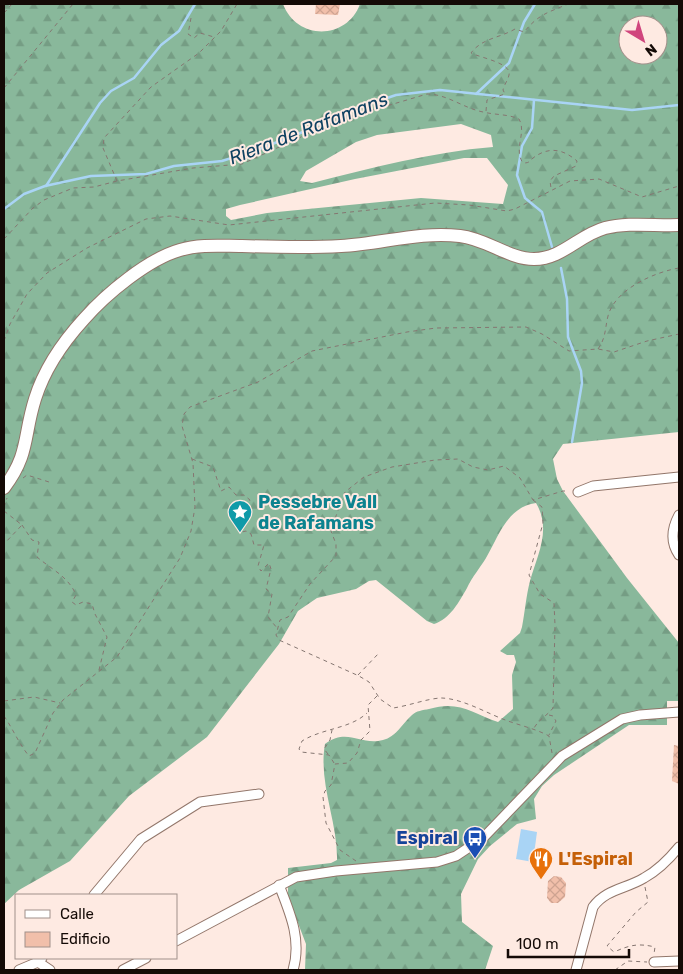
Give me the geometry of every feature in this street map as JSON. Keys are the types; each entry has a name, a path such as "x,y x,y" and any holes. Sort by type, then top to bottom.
{"main road":[{"path":"6,492 23,455 38,390 63,344 86,317 120,286 170,253 200,246 342,246 416,236 446,235 479,239 518,256 536,259 557,255 585,237 606,228 679,225"}],"street":[{"path":"578,492 594,486 679,477"},
{"path":"679,514 673,536 674,548 679,555"},
{"path":"178,940 296,877 437,862 464,852 483,838 556,762 575,747 622,719 640,715 679,712"},
{"path":"95,894 141,839 200,802 259,794"},
{"path":"576,970 593,907 609,892 644,878 672,856 679,846"},
{"path":"278,885 296,935 296,958 293,970"},
{"path":"123,970 144,959"},
{"path":"19,970 40,960 50,970"},
{"path":"653,962 679,961"}],"path":[{"path":"4,13 12,4"},
{"path":"4,88 73,4"},
{"path":"117,181 103,148 104,138 151,88 200,53 215,37 237,4"},
{"path":"486,113 487,100 504,94 503,90 510,76 509,70 506,65 483,60 471,53 478,44 501,37 515,29 524,32 532,22 545,12 568,4"},
{"path":"191,18 188,34 194,38 200,33 215,37"},
{"path":"4,239 33,208 44,200 73,188 94,187 117,181 193,168 242,164 336,121 417,96 436,94 486,113 519,119 522,126 519,155 523,163 529,163 546,150 559,150 569,154 576,161 576,166 554,176 550,181 551,189"},
{"path":"4,341 22,302 47,273 87,248 146,219 170,216 229,225 435,203 469,205 507,211 515,210 551,189 570,181 599,180 646,197 679,186"},
{"path":"598,349 605,336 608,315 618,298 654,275 679,268"},
{"path":"4,716 29,756 35,753 53,713 61,703 117,657 126,646 183,550 191,531 195,508 192,460 182,426 184,414 190,407 258,382 312,351 436,328 526,328 536,331 569,351 575,352 598,349 614,352 647,340 679,334"},
{"path":"533,728 540,718 548,714 553,708 556,625 554,603 540,594 529,575 542,523 542,507 533,500 520,478 504,466 488,470 473,467 458,459 392,467 364,476 345,492 333,524 331,531 336,544 336,556 310,584 288,617 280,620 276,635 279,640 369,682 377,696 393,708 412,706 441,698 452,700 510,722 533,728 549,736"},
{"path":"192,460 212,467 221,491 229,487 236,495 244,494 250,500 238,528 242,532 246,530 251,534 254,545 264,545 258,566 261,571 269,563 271,569 266,589 272,594 268,617 278,629"},
{"path":"18,481 27,475 48,482"},
{"path":"533,500 563,491 578,492"},
{"path":"4,507 6,492"},
{"path":"4,510 22,526 32,540 39,542 37,557 60,574 73,589 76,595 72,602 76,605 83,602 92,604 94,614 107,637 99,671"},
{"path":"4,544 22,526"},
{"path":"357,676 380,653"},
{"path":"335,764 348,764 354,758 361,740 370,731 368,705 377,696"},
{"path":"4,701 34,697 61,703"},
{"path":"329,755 301,752 299,749 302,741 309,736 325,729 355,723 368,712"},
{"path":"548,714 554,716 556,721 549,736 550,749 556,762"},
{"path":"332,729 330,740 324,749 335,764 331,785 325,790 323,797 326,823 340,850 355,860 359,869"},
{"path":"615,970 628,961 653,962 655,947 632,944 614,952 607,946 636,912 648,902 644,878"}],"green space":[{"path":"4,4 283,4 290,16 299,25 310,30 322,31 334,30 344,24 354,16 360,4 679,4 679,432 563,444 553,459 557,479 563,491 627,578 679,643 679,701 667,701 667,725 629,725 554,775 542,786 534,799 536,819 517,824 490,846 478,859 461,894 462,922 493,946 485,970 305,970 306,944 288,897 288,868 331,863 337,860 335,831 324,773 325,744 341,737 367,741 383,740 395,733 408,719 422,710 449,706 457,707 498,722 513,709 512,675 516,662 514,655 507,655 500,651 520,633 522,627 529,587 542,542 543,523 536,503 518,510 511,516 457,604 440,622 434,624 427,621 376,580 369,581 356,589 317,598 298,611 279,644 207,737 129,796 70,861 19,890 4,904","holes":["461,124 491,135 493,147 424,157 312,183 300,181 306,171 356,142 377,135","464,158 487,158 508,185 503,204 421,198 267,213 231,220 226,216 226,209 240,205 355,179"]}],"water":[{"path":"521,829 537,832 533,862 516,859"}],"building":[{"path":"316,4 340,4 338,15 315,14"},
{"path":"674,745 679,746 679,784 672,781"},
{"path":"554,876 561,877 566,883 565,897 558,903 551,903 547,898 548,881"}],"waterway":[{"path":"46,186 100,103 111,91 134,78 161,45 179,31 195,4"},
{"path":"476,94 509,63 524,22 535,4"},
{"name":"Riera de Rafamans","path":"4,209 24,194 45,186 91,176 146,174 174,166 222,161 257,150 313,128 334,116 396,95 440,90 632,110 679,105"},
{"path":"534,100 532,128 522,146 517,175 525,198 542,212 552,247"},
{"path":"561,268 567,299 568,337 581,371 582,383 572,442"}],"place":[{"name":"Pessebre Vall de Rafamans","path":"240,533"},
{"name":"Espiral","path":"475,859"},
{"name":"L'Espiral","path":"541,880"}]}
